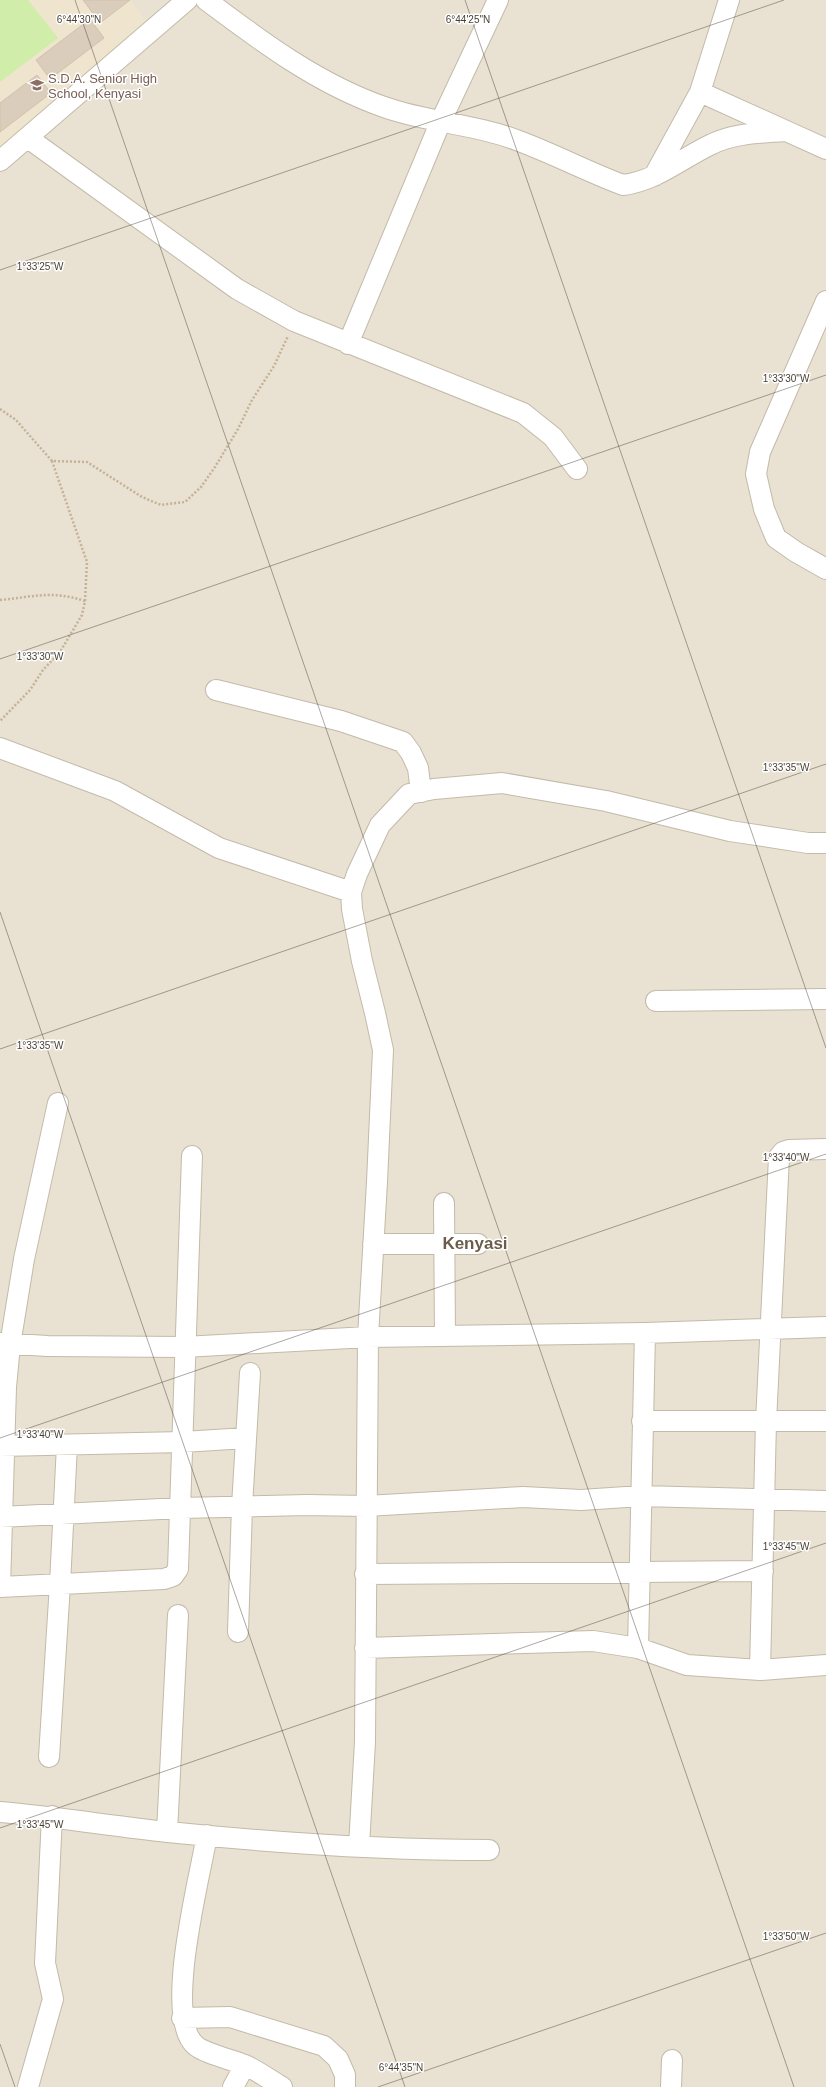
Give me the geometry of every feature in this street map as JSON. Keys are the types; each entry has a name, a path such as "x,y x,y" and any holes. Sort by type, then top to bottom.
{"street":[{"path":"0,161 187,0"},
{"path":"206,0 262,42 321,79 384,107 440,123 476,128 519,141 623,185 636,183 654,176 712,143 726,139 785,131"},
{"path":"348,344 440,123 498,0"},
{"path":"654,176 700,92 729,0"},
{"path":"700,92 826,149"},
{"path":"28,138 237,289 294,321 348,344 523,413 553,437 577,469"},
{"path":"826,301 760,452 756,474 764,509 776,538 796,552 826,569"},
{"path":"216,690 341,721 403,742 411,753 418,768 422,792"},
{"path":"0,748 115,791 219,848 351,892"},
{"path":"359,1846 365,1742 364,1648 368,1337 383,1050 362,962 351,892 357,874 380,825 409,794 434,789 502,783 606,801 730,831 808,843 826,843"},
{"path":"656,1001 826,999"},
{"path":"0,1595 1,1516 6,1387 5,1344 58,1103"},
{"path":"760,1670 766,1499 766,1422 779,1157 783,1152 789,1150 826,1149"},
{"path":"0,1587 164,1579 173,1576 178,1569 183,1442 184,1347 192,1156"},
{"path":"444,1203 445,1336"},
{"path":"373,1244 478,1244"},
{"path":"5,1344 184,1347 368,1337 644,1333 826,1327"},
{"path":"638,1648 644,1333"},
{"path":"238,1632 242,1506 250,1373"},
{"path":"642,1422 766,1422 826,1420"},
{"path":"3,1447 183,1442 246,1438"},
{"path":"49,1757 67,1445"},
{"path":"1,1516 242,1506 366,1506 523,1497 581,1500 641,1496 826,1501"},
{"path":"365,1574 763,1571"},
{"path":"167,1832 178,1615"},
{"path":"364,1648 593,1641 638,1648 687,1665 760,1670 826,1666"},
{"path":"0,1812 52,1816 167,1832 401,1850 489,1850"},
{"path":"28,2087 53,1999 45,1963 52,1816"},
{"path":"208,1835 182,1966 182,2018 186,2035 195,2046 245,2066 282,2087"},
{"path":"182,2018 230,2017 324,2046 338,2059 345,2075 345,2087"},
{"path":"671,2087 672,2060"},
{"path":"233,2087 245,2066"}],"path":[{"path":"52,461 87,462 142,497 161,505 185,502 201,487 215,467 238,428 252,400 274,366 294,321"},
{"path":"0,409 16,420 52,461 87,562 85,601 82,615 60,652 43,670 30,690 0,721"},
{"path":"0,600 37,594 66,596 85,601"}],"shaded area":[{"path":"0,0 826,0 826,2087 0,2087"},
{"name":"S.D.A. Senior High School, Kenyasi","path":"0,0 130,0 147,22 0,149"}],"green space":[{"path":"0,0 28,0 58,38 0,82"}],"building":[{"path":"83,0 130,0 100,23"},
{"path":"90,19 104,38 50,79 36,60"},
{"path":"37,75 51,93 0,132 0,103"}],"place":[{"name":"S.D.A. Senior High School, Kenyasi","path":"37,85"}],"district":[{"name":"Kenyasi","path":"475,1243"}]}
